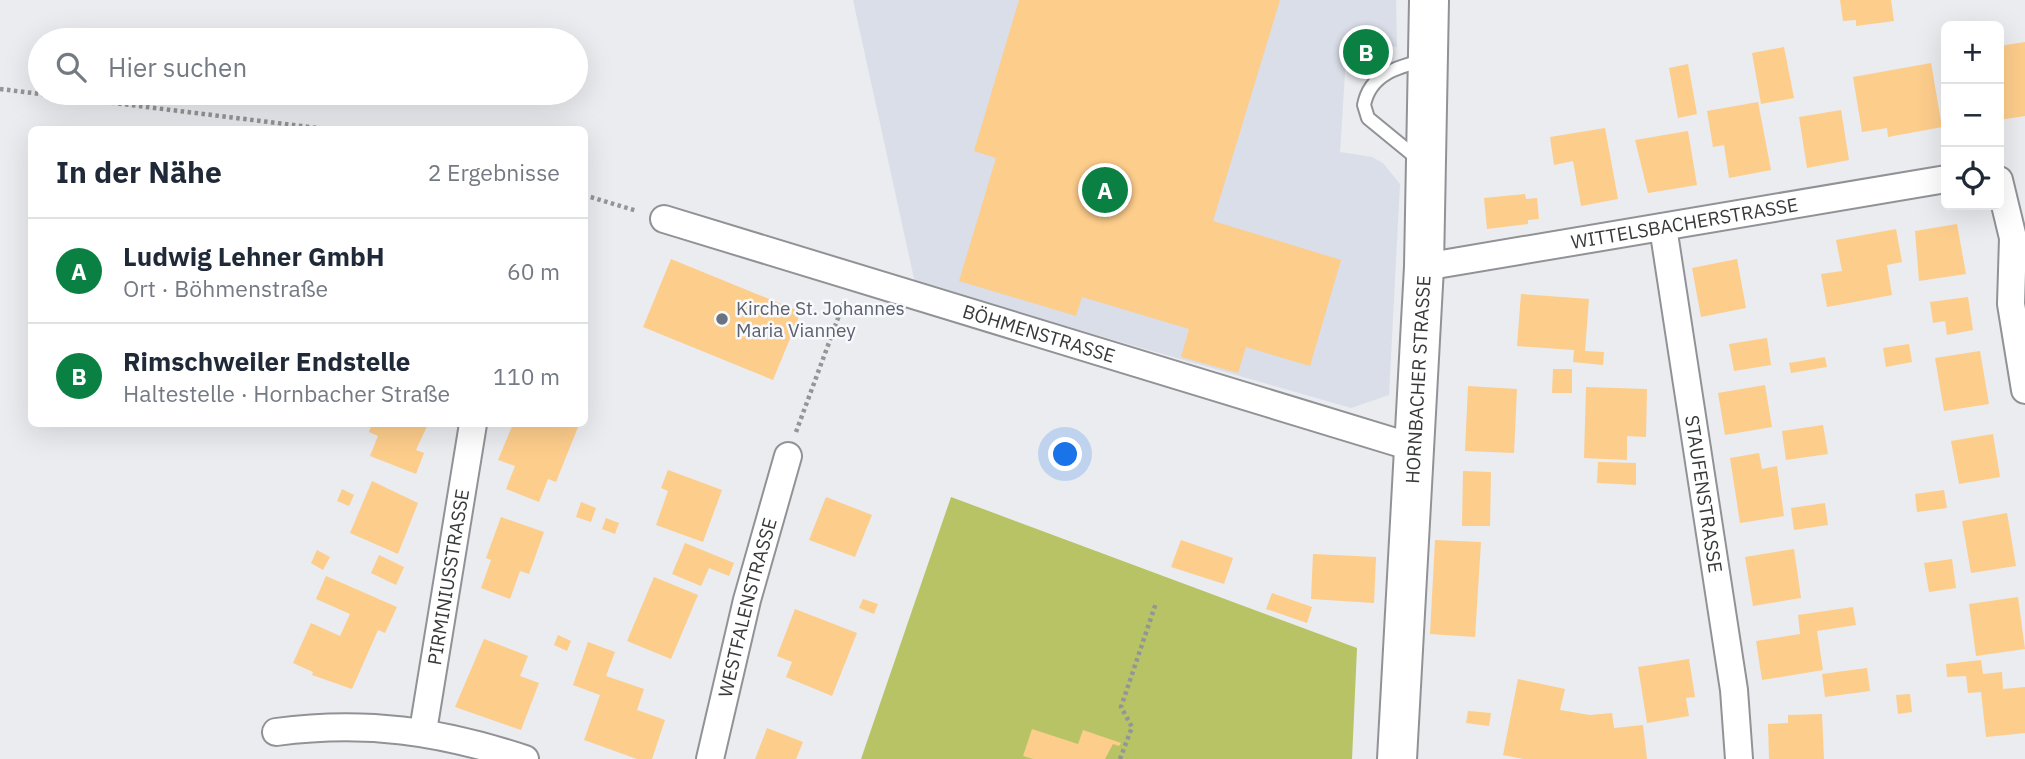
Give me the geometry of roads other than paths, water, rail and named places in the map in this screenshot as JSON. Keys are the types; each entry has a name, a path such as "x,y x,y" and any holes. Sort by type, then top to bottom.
{"main road":[{"name":"HORNBACHER STRASSE","path":"1397,759 1424,267 1429,0"}],"street":[{"name":"WITTELSBACHERSTRASSE","path":"1424,267 1941,180"},
{"path":"2004,199 2013,238 2011,304 2025,390"},
{"name":"BÖHMENSTRASSE","path":"664,219 1415,448"},
{"name":"STAUFENSTRASSE","path":"1663,227 1734,690 1739,759"},
{"name":"PIRMINIUSSTRASSE","path":"423,731 472,427"},
{"name":"WESTFALENSTRASSE","path":"709,759 747,600 788,456"},
{"path":"276,732 322,726 369,726 423,731 525,759"}],"lane":[{"path":"1427,169 1368,118 1364,105 1374,81 1400,66 1428,59"}],"place":[{"name":"Rimschweiler Endstelle","path":"1366,52"},
{"name":"Ludwig Lehner GmbH","path":"1105,190"},
{"name":"Kirche St. Johannes Maria Vianney","path":"722,319"}]}
